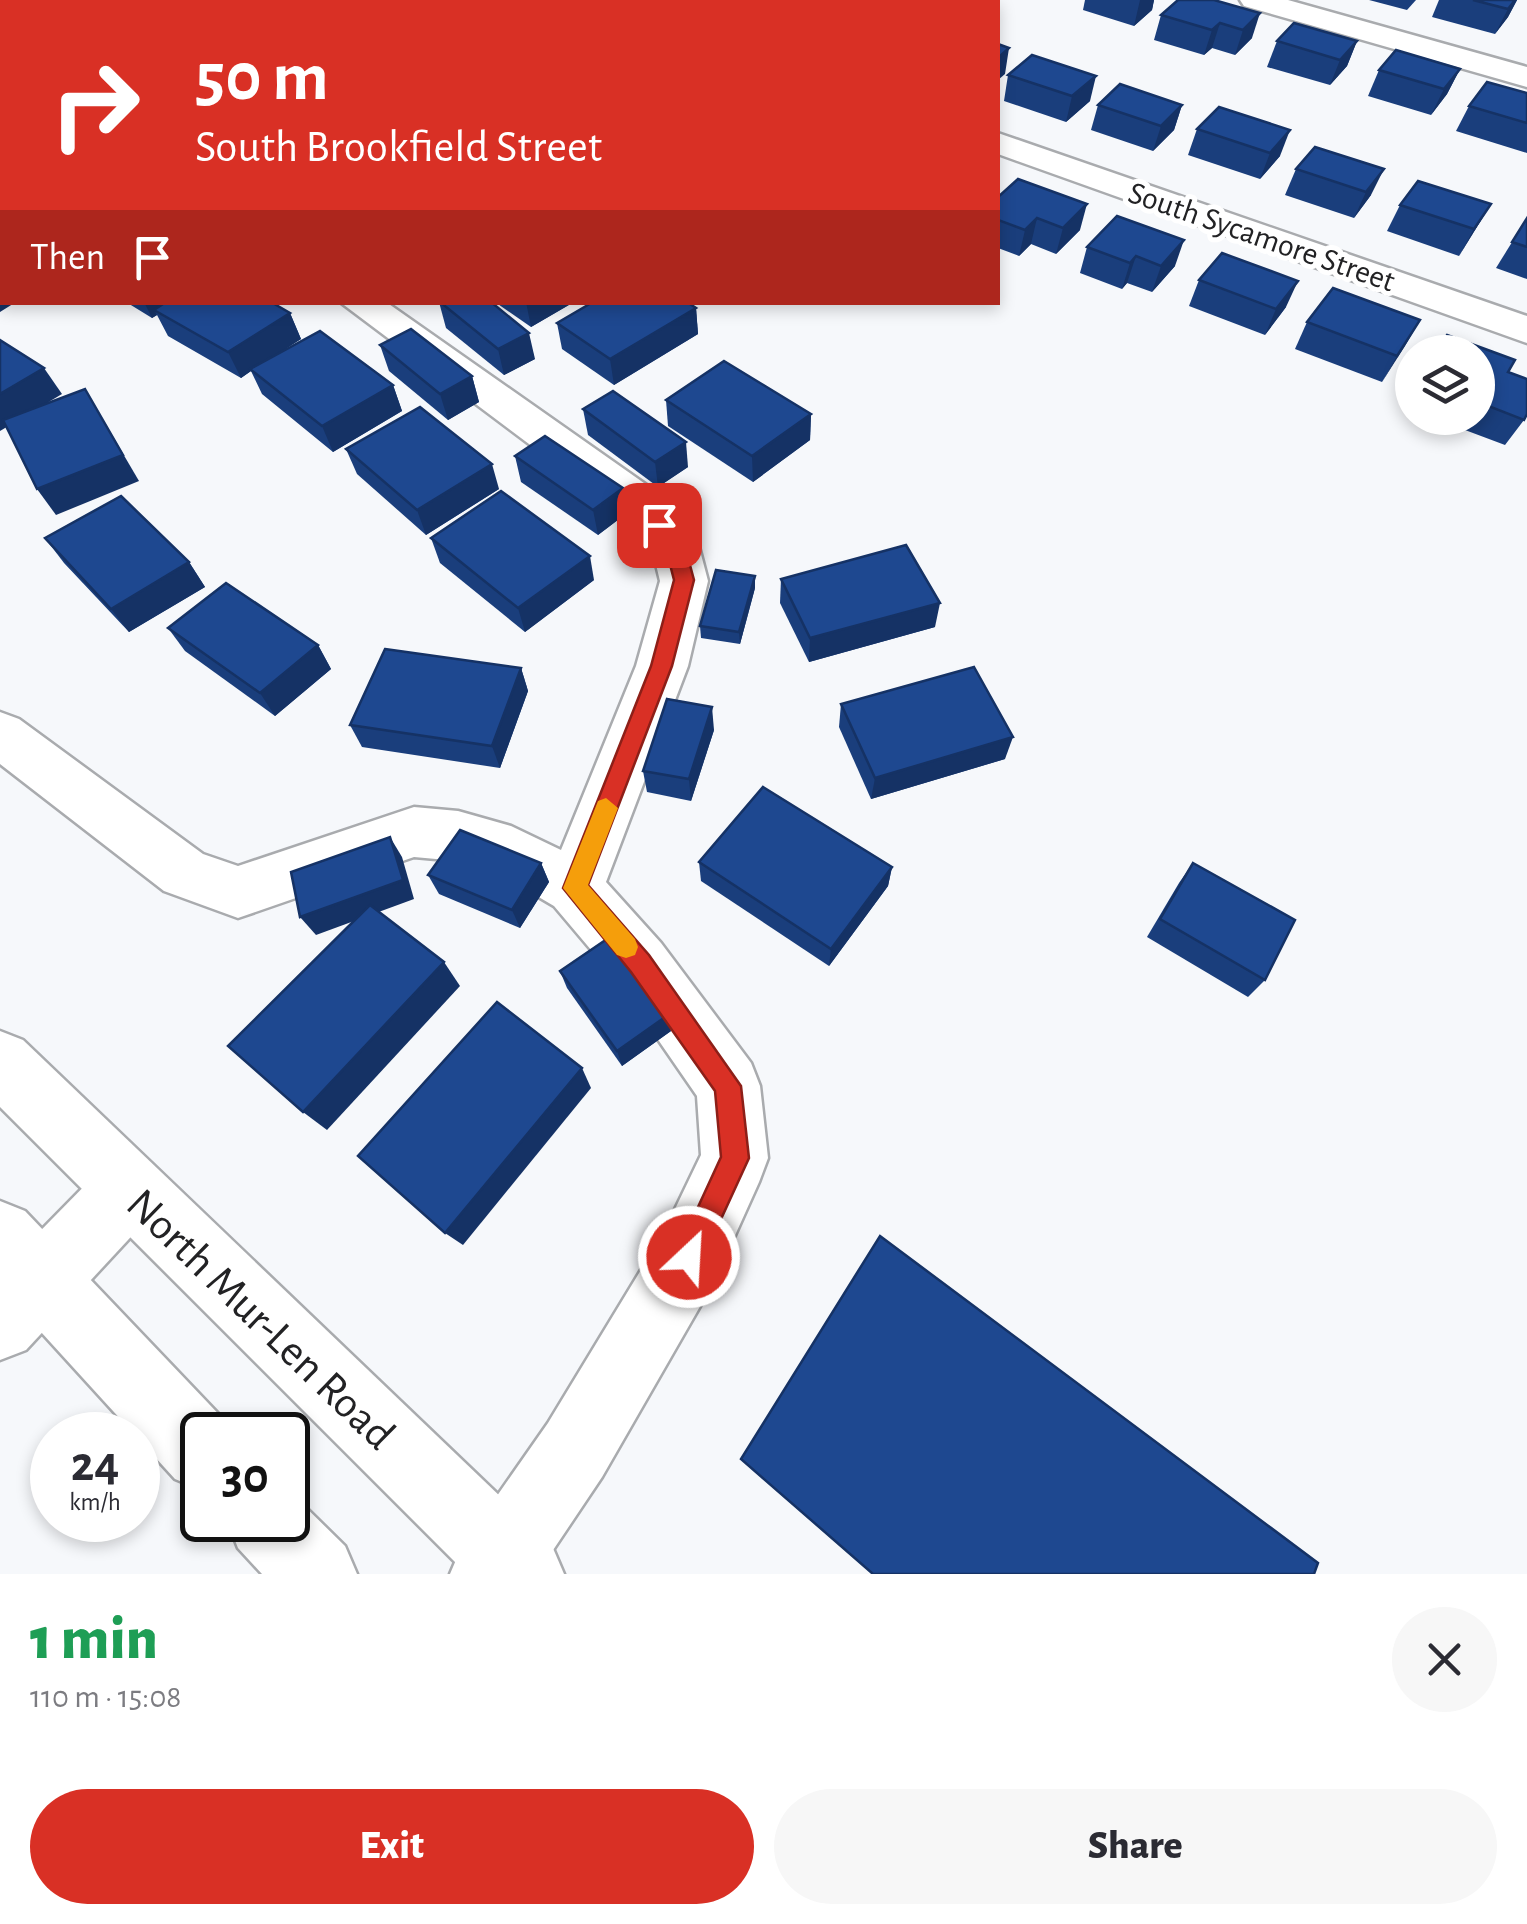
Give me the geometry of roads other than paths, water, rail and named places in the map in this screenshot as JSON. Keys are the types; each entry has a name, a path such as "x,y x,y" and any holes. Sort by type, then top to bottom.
{"street":[{"path":"1254,0 1527,77"},
{"name":"South Sycamore Street","path":"1000,143 1527,330"},
{"path":"364,305 644,507 674,543 684,580 662,666 575,888"},
{"path":"0,734 184,873 238,892 414,832 458,836 511,851 575,888 640,963 728,1086 735,1158 689,1257 506,1567"},
{"name":"North Mur-Len Road","path":"0,1062 506,1567"},
{"path":"129,1189 14,1281 180,1432"},
{"path":"287,1542 317,1574"}]}
